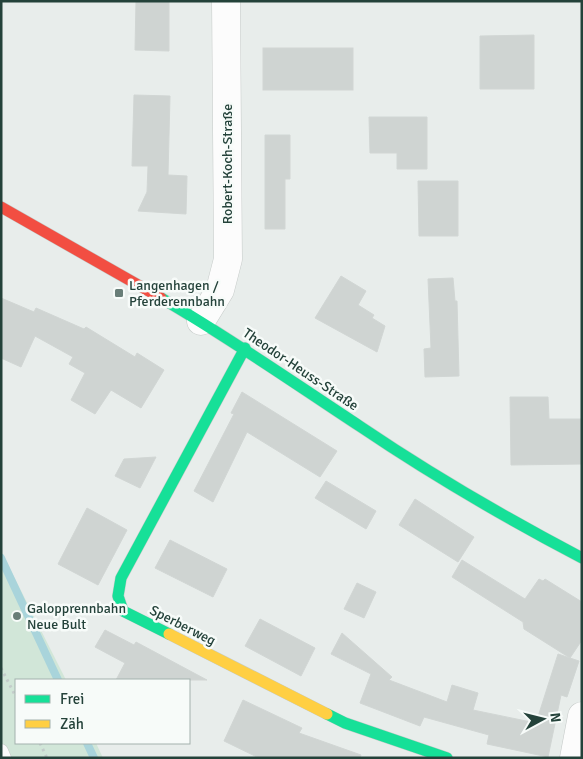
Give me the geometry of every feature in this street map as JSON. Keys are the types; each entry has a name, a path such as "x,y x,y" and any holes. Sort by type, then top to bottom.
{"street":[{"name":"Robert-Koch-Straße","path":"201,321 220,290 228,259 226,1"},
{"name":"Theodor-Heuss-Straße","path":"1,207 201,321 245,348 379,439 512,521 582,558"},
{"name":"Sperberweg","path":"245,348 121,578 118,596 122,611 345,723 447,758"},
{"path":"574,758 582,716"}],"lane":[{"path":"1,751 4,758"}],"path":[{"path":"1,668 15,695"},
{"path":"40,744 47,758"}],"green space":[{"name":"Galopprennbahn Neue Bult","path":"1,551 65,679 15,679 15,744 96,744 103,758 4,758 1,751"}],"building":[{"path":"136,1 169,1 169,51 135,50"},
{"path":"534,35 534,89 480,89 480,36"},
{"path":"263,48 353,48 353,90 263,90"},
{"path":"134,95 170,96 168,175 187,176 186,214 138,211 147,192 148,166 132,166"},
{"path":"369,117 427,117 427,169 397,169 397,153 370,153"},
{"path":"265,135 290,135 290,179 285,179 285,229 265,229"},
{"path":"418,181 458,181 458,236 419,236"},
{"path":"341,276 366,291 358,305 374,315 372,318 385,326 377,352 315,318"},
{"path":"453,278 455,301 457,301 459,376 425,377 424,349 431,348 428,279"},
{"path":"1,298 34,312 36,308 84,329 86,327 135,357 137,353 164,370 141,408 111,390 95,414 71,400 85,373 69,364 73,357 35,336 21,367 1,358"},
{"path":"242,392 337,451 320,477 247,432 213,502 194,491 234,414 231,413"},
{"path":"510,397 548,397 549,419 582,419 582,464 511,465"},
{"path":"156,457 140,488 115,476 124,459"},
{"path":"326,481 376,511 366,529 315,498"},
{"path":"415,499 474,537 458,562 399,525"},
{"path":"87,508 127,530 98,585 58,564"},
{"path":"170,540 227,569 213,597 155,568"},
{"path":"462,560 525,599 539,579 543,581 545,579 582,602 582,640 570,658 524,629 523,622 452,577"},
{"path":"357,583 376,592 364,618 344,609"},
{"path":"260,619 315,648 301,676 245,646"},
{"path":"105,630 134,645 136,642 207,680 117,679 125,663 95,647"},
{"path":"342,633 392,677 389,680 447,702 452,685 478,693 473,710 536,723 558,654 579,661 567,697 561,695 548,757 487,744 489,735 424,717 420,726 360,703 371,674 331,654"},
{"path":"243,700 302,728 299,733 361,755 360,758 259,758 224,741"}],"waterway":[{"path":"1,558 58,679"},
{"path":"87,744 94,758"}],"traffic: fast":[{"path":"161,298 237,345 442,479 497,512 582,558"},
{"path":"169,634 123,611 118,596 121,578 245,348"},
{"path":"327,714 345,723 447,758"}],"traffic: slow":[{"path":"169,634 327,714"}],"traffic: jam":[{"path":"1,207 161,298"}],"place":[{"name":"Langenhagen / Pferderennbahn","path":"119,293"},
{"name":"Galopprennbahn Neue Bult","path":"17,616"}]}
